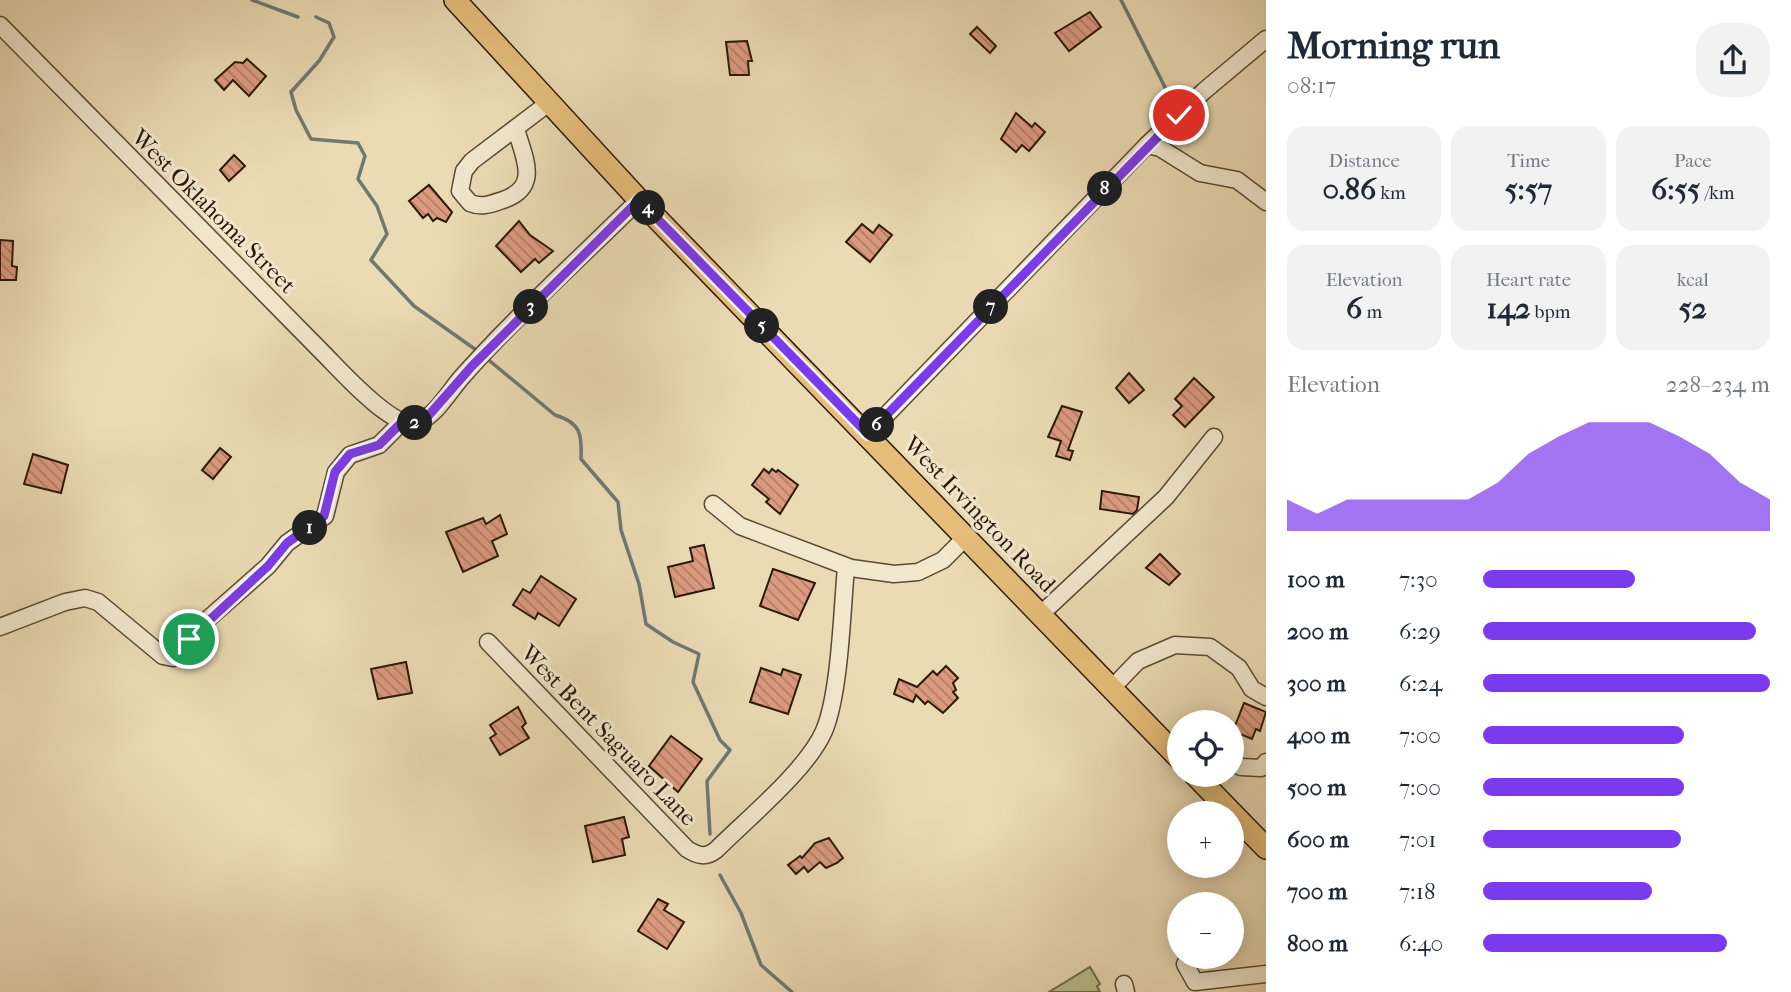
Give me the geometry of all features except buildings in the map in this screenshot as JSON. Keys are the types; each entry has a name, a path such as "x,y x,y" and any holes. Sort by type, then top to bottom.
{"main road":[{"name":"West Irvington Road","path":"455,0 639,200 868,434 1111,689 1167,736"},
{"path":"1207,787 1266,848"}],"street":[{"name":"West Oklahoma Street","path":"0,25 324,354 376,404 402,422"},
{"path":"868,434 1147,145 1203,91 1266,39"},
{"path":"516,129 527,173 523,189 517,195 486,205 470,203 460,191 464,171 483,150 550,103"},
{"path":"1147,145 1160,148 1200,173 1237,180 1266,202"},
{"path":"0,627 65,602 85,598 98,602 154,649 173,658 208,620 268,566 287,543 324,516 335,472 350,454 379,445 402,422 415,423 429,415 472,366 639,200"},
{"path":"1040,615 1167,496 1214,437"},
{"path":"713,504 740,526 846,567 894,574 918,572 943,560 966,537"},
{"name":"West Bent Saguaro Lane","path":"488,642 687,849 700,856 711,853 726,840 808,758 824,732 832,706 846,567"},
{"path":"1111,689 1138,661 1175,645 1210,647 1239,668 1252,689 1266,697"},
{"path":"1244,767 1261,768 1266,762"},
{"path":"1186,969 1190,987 1266,974"}],"green space":[{"path":"1090,967 1100,984 1097,986 1100,992 1049,992"}],"waterway":[{"path":"252,0 298,17"},
{"path":"1121,0 1177,111"},
{"path":"316,17 329,23 334,37 319,61 291,92 296,110 311,139 358,143 365,156 358,179 377,206 387,234 371,260 414,306 479,352"},
{"path":"485,357 555,415 575,426 580,436 581,459 618,502 621,530 639,584 646,624 673,642 699,654 693,682 720,740 730,750 707,781 710,834"},
{"path":"720,875 741,913 761,965 792,992"}],"route":[{"path":"189,639 268,566 287,543 324,516 335,472 350,454 379,445 402,422 415,423 429,415 472,366 639,200 868,434 1179,115"}]}
